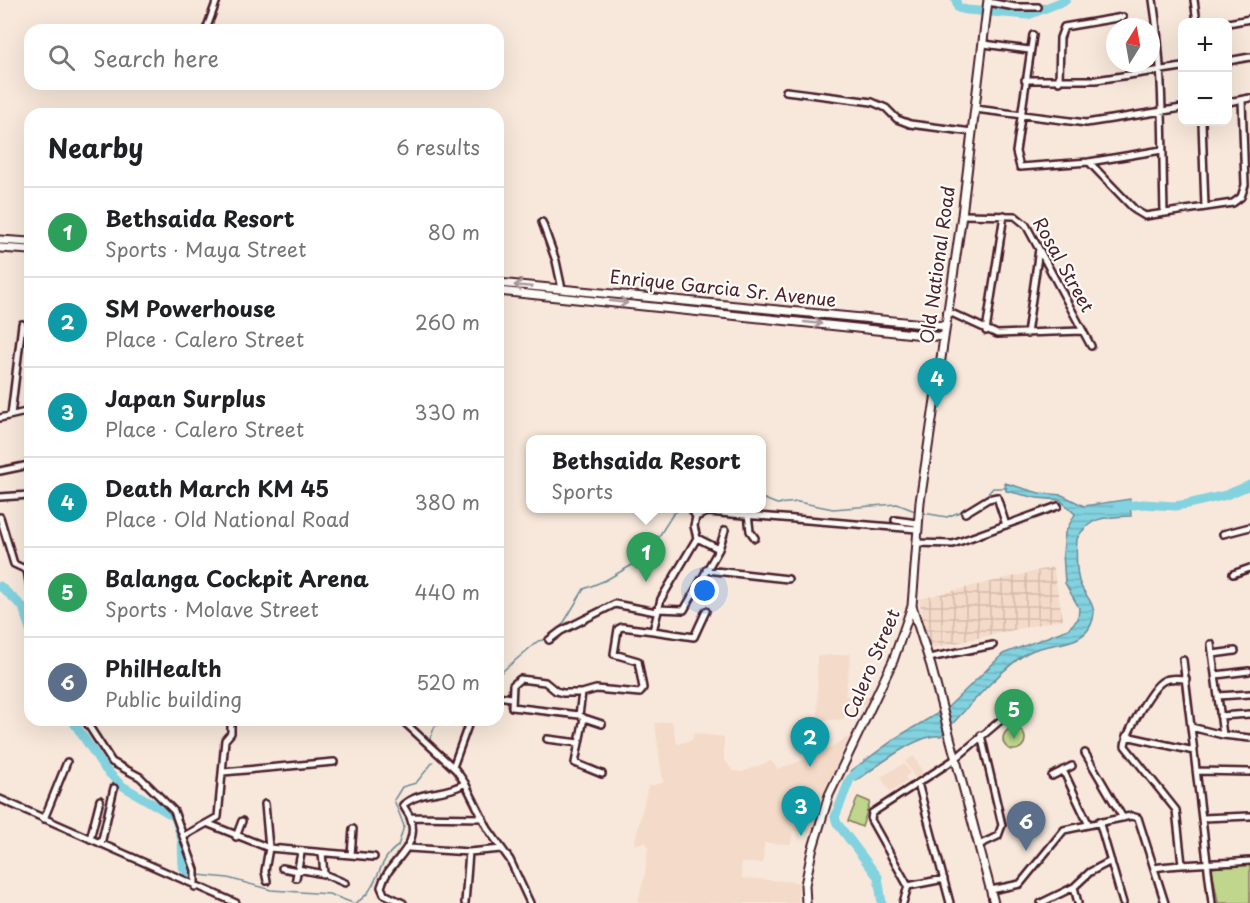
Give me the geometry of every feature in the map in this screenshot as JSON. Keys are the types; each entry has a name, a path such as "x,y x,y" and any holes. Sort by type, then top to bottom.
{"main road":[{"name":"Old National Road","path":"912,606 918,519 962,215 988,2"},
{"path":"0,240 24,242"},
{"path":"0,248 24,250"},
{"name":"Enrique Garcia Sr. Avenue","path":"504,284 943,337"},
{"name":"Enrique Garcia Sr. Avenue","path":"504,291 597,296 945,326"},
{"path":"912,606 929,658 948,737 994,903"},
{"name":"Calero Street","path":"806,903 810,859 829,795 893,661 912,606"}],"street":[{"path":"208,24 217,0"},
{"path":"1153,0 1155,18"},
{"path":"1194,0 1196,18"},
{"path":"988,2 1015,7 1038,7"},
{"path":"1059,82 1062,30 1068,26 1123,17"},
{"path":"1232,22 1250,19"},
{"path":"1033,35 1033,48 1029,50 1016,152 1020,167 1089,162 1162,150"},
{"path":"984,44 1029,50"},
{"path":"1232,60 1250,57"},
{"path":"1164,212 1163,110 1160,70 1178,68"},
{"path":"1025,80 1059,82 1096,80 1147,72"},
{"path":"786,91 872,102 886,108 897,119 910,124 972,132"},
{"path":"1232,101 1250,98"},
{"path":"1089,162 1140,214 1149,216 1233,203 1243,192 1242,100"},
{"path":"975,110 1086,123 1178,108"},
{"path":"1202,126 1205,207"},
{"name":"Rosal Street","path":"962,215 1015,216 1026,225 1091,346"},
{"path":"986,331 1004,215"},
{"path":"542,222 562,289"},
{"path":"1027,334 1039,248"},
{"path":"947,311 986,331 1003,335 1082,331"},
{"path":"11,415 22,324"},
{"path":"0,418 24,412"},
{"path":"0,471 24,466"},
{"path":"0,497 24,495"},
{"path":"965,513 995,497 999,501 1006,525"},
{"path":"916,543 953,544 1058,506"},
{"path":"653,631 657,610 697,538 694,513"},
{"path":"696,517 708,513 918,519"},
{"path":"748,514 750,531 755,538"},
{"path":"0,517 14,564 24,567"},
{"path":"895,519 918,519"},
{"path":"1223,534 1250,527"},
{"path":"549,640 561,631 615,604 657,610 684,610 719,549 725,530"},
{"path":"697,538 719,549"},
{"path":"1233,574 1250,568"},
{"path":"706,570 788,579"},
{"path":"602,724 581,716 515,708 511,706 513,685 520,679 545,682 556,691 563,693 582,693 596,689 640,693 643,688 638,661 614,654 618,629 622,627 694,637 706,611"},
{"path":"1211,644 1223,735"},
{"path":"929,658 993,645"},
{"path":"1213,654 1235,651"},
{"path":"1184,660 1212,903"},
{"path":"1216,675 1249,671"},
{"path":"1182,864 1176,810 1129,754 1125,746 1126,736 1163,681 1186,679"},
{"path":"582,693 579,743 575,763 602,774"},
{"path":"1218,696 1250,693"},
{"path":"504,697 511,698"},
{"path":"1220,716 1250,714"},
{"path":"903,903 908,886 871,820 872,813 955,759 1001,720"},
{"path":"89,726 112,762 140,777 174,811 195,870 195,887"},
{"path":"184,836 209,824 219,814 225,740 231,733 231,726"},
{"path":"409,726 453,767 465,783 530,903"},
{"path":"453,767 468,726"},
{"path":"1191,727 1223,735 1250,738"},
{"path":"979,845 998,836 1002,825 981,735"},
{"path":"1126,736 1194,751"},
{"path":"547,739 579,743"},
{"path":"1086,753 1123,818"},
{"path":"44,819 67,762"},
{"path":"223,771 334,762"},
{"path":"1052,776 1072,766"},
{"path":"1063,770 1088,823"},
{"path":"1197,771 1250,772"},
{"path":"403,903 384,894 381,886 388,869 409,848 413,835 410,817 404,807 405,802 430,793 459,787 465,783"},
{"path":"918,783 948,902"},
{"path":"101,844 114,788"},
{"path":"0,800 236,903"},
{"path":"90,840 100,800"},
{"path":"265,804 268,849 264,871 267,881"},
{"path":"1203,818 1250,816"},
{"path":"410,817 483,818"},
{"path":"991,890 1020,884 1038,865 1056,837 1064,830 1099,821 1138,818 1165,903"},
{"path":"236,837 242,821"},
{"path":"1099,821 1123,903"},
{"path":"209,824 268,849 374,857"},
{"path":"351,855 353,829"},
{"path":"409,848 469,852 502,849"},
{"path":"465,903 469,852"},
{"path":"296,878 301,853"},
{"path":"322,853 324,874"},
{"path":"1041,903 1074,888 1090,872 1111,861"},
{"path":"1154,868 1182,864 1209,865 1250,861"},
{"path":"282,868 324,874 345,883"},
{"path":"908,886 944,879"},
{"path":"1074,888 1078,903"}],"shaded area":[{"path":"1053,567 1063,619 929,649 919,599"},
{"path":"851,654 845,696 870,697 865,705 845,704 844,719 818,721 817,656"},
{"path":"672,721 677,744 692,740 694,733 724,737 724,759 733,771 742,772 771,761 778,769 817,755 850,736 821,798 811,832 793,831 791,844 764,843 763,863 741,863 742,878 798,882 798,903 638,903 648,846 645,842 634,845 648,786 663,783 655,723"},
{"path":"914,756 923,773 915,778 905,761"},
{"path":"904,763 910,773 905,777 908,781 890,792 881,777"}],"green space":[{"path":"1014,728 1022,731 1025,739 1022,747 1014,750 1006,747 1003,739 1006,731"},
{"path":"858,797 870,802 862,827 848,821"},
{"path":"1250,863 1250,903 1218,903 1212,868"}],"water":[{"path":"1005,483 1039,493 1062,495 1084,506 1130,499 1131,516 1100,519 1087,526 1077,539 1076,560 1079,581 1094,613 1089,629 1074,640 1036,649 1016,660 941,736 909,745 856,781 851,771 899,736 947,708 1003,654 1068,629 1078,619 1079,608 1065,583 1063,553 1065,533 1075,514 1060,500 1037,498 1006,491"}],"waterway":[{"path":"956,0 958,8 967,10 1028,15 1066,0"},
{"path":"1118,507 1143,504 1175,506 1188,504 1226,495 1250,485"},
{"path":"983,499 993,488 1007,488"},
{"path":"766,500 777,504 798,502 833,509 897,504 915,511"},
{"path":"923,513 947,517 970,508"},
{"path":"550,636 563,624 584,589 606,580 646,557 674,513"},
{"path":"0,586 24,610"},
{"path":"504,670 538,641 547,639"},
{"path":"76,726 105,769 121,785 175,817 182,840 183,867 189,874"},
{"path":"429,741 435,726"},
{"path":"355,903 369,891 385,859 398,846 404,826 394,800 402,787 416,783 433,762"},
{"path":"861,769 850,779 835,817 837,823 878,877 882,903"},
{"path":"198,875 228,878 271,890 329,894 353,903"}],"place":[{"name":"Death March KM 45","path":"937,408"},
{"name":"Bethsaida Resort","path":"646,582"},
{"name":"Balanga Cockpit Arena","path":"1014,739"},
{"name":"SM Powerhouse","path":"810,767"},
{"name":"Japan Surplus","path":"801,836"},
{"name":"PhilHealth","path":"1026,851"}]}
